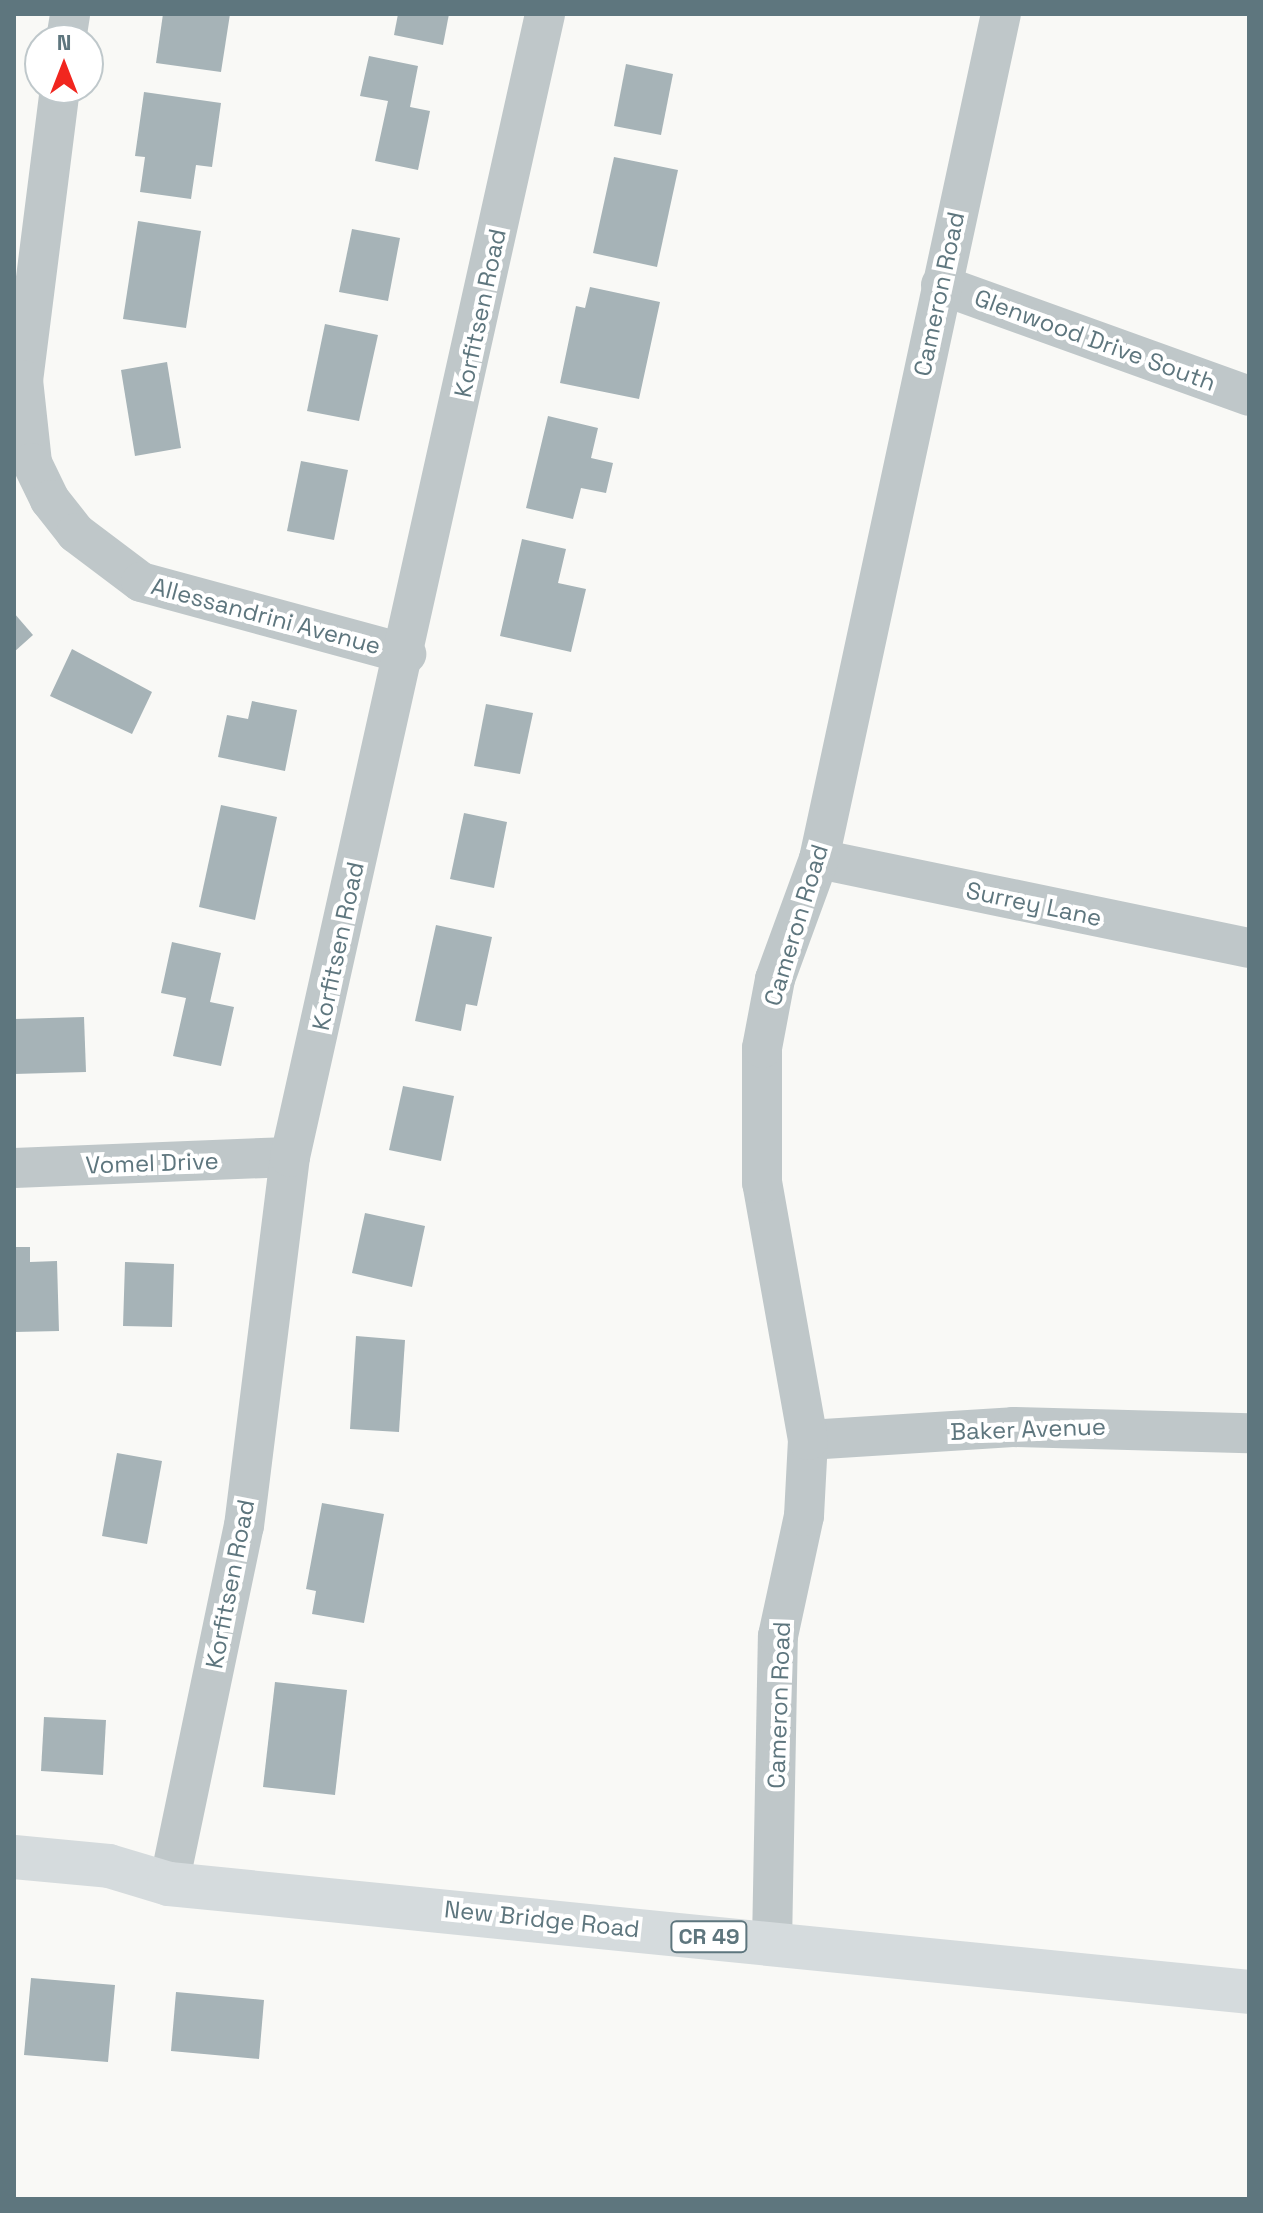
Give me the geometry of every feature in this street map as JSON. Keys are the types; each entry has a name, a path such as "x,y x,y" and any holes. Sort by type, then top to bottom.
{"main road":[{"name":"New Bridge Road","path":"14,1857 109,1866 169,1884 1249,1992"},
{"name":"New Bridge Road","path":"14,1887 106,1892 169,1884"}],"street":[{"name":"Korfitsen Road","path":"169,1884 244,1526 290,1157 406,654 545,14"},
{"name":"Cameron Road","path":"772,1943 778,1636 804,1516 808,1440 762,1183 762,1048 775,979 819,859 1001,14"},
{"name":"Allessandrini Avenue","path":"58,104 23,380 32,463 50,500 76,533 141,582 406,654"},
{"name":"Glenwood Drive South","path":"941,285 1249,396"},
{"name":"Surrey Lane","path":"819,859 1249,948"},
{"name":"Vomel Drive","path":"14,1168 290,1157"},
{"name":"Baker Avenue","path":"808,1440 1013,1427 1249,1433"}],"building":[{"path":"163,14 230,14 221,72 156,63"},
{"path":"398,14 449,14 443,45 394,35"},
{"path":"369,56 418,66 410,107 430,111 418,170 375,161 388,101 360,96"},
{"path":"626,64 673,74 661,135 614,126"},
{"path":"144,92 221,103 212,167 196,165 191,199 140,192 145,157 135,156"},
{"path":"614,157 678,170 657,267 593,253"},
{"path":"138,221 201,231 186,328 123,319"},
{"path":"352,229 400,238 388,301 339,292"},
{"path":"590,287 660,302 639,399 560,383 576,306 585,308"},
{"path":"325,324 378,335 359,421 307,411"},
{"path":"167,362 181,448 135,456 121,370"},
{"path":"548,416 598,428 591,458 613,463 606,493 581,488 573,519 526,508"},
{"path":"301,461 348,470 334,540 287,531"},
{"path":"522,539 566,549 558,583 586,589 571,652 500,636"},
{"path":"14,613 33,635 14,652"},
{"path":"72,649 152,692 132,734 50,696"},
{"path":"252,701 297,710 285,771 218,757 227,715 248,719"},
{"path":"486,704 533,713 520,774 474,766"},
{"path":"221,805 277,817 255,920 199,907"},
{"path":"464,813 507,822 494,888 450,879"},
{"path":"436,925 492,937 477,1006 466,1004 461,1031 415,1021"},
{"path":"172,942 221,953 210,1002 234,1007 221,1066 173,1056 186,998 161,993"},
{"path":"84,1017 86,1072 14,1074 14,1019"},
{"path":"403,1086 454,1096 441,1161 389,1150"},
{"path":"365,1213 425,1226 412,1287 352,1273"},
{"path":"14,1247 30,1247 30,1262 57,1261 59,1331 14,1332"},
{"path":"125,1262 174,1264 172,1327 123,1326"},
{"path":"356,1336 405,1340 399,1432 350,1429"},
{"path":"117,1453 162,1461 147,1544 102,1536"},
{"path":"322,1503 384,1514 364,1623 312,1614 316,1591 306,1589"},
{"path":"275,1682 347,1690 335,1795 263,1787"},
{"path":"44,1717 106,1720 103,1775 41,1771"},
{"path":"31,1978 115,1985 108,2062 24,2055"},
{"path":"176,1992 264,2000 259,2059 171,2051"}]}
